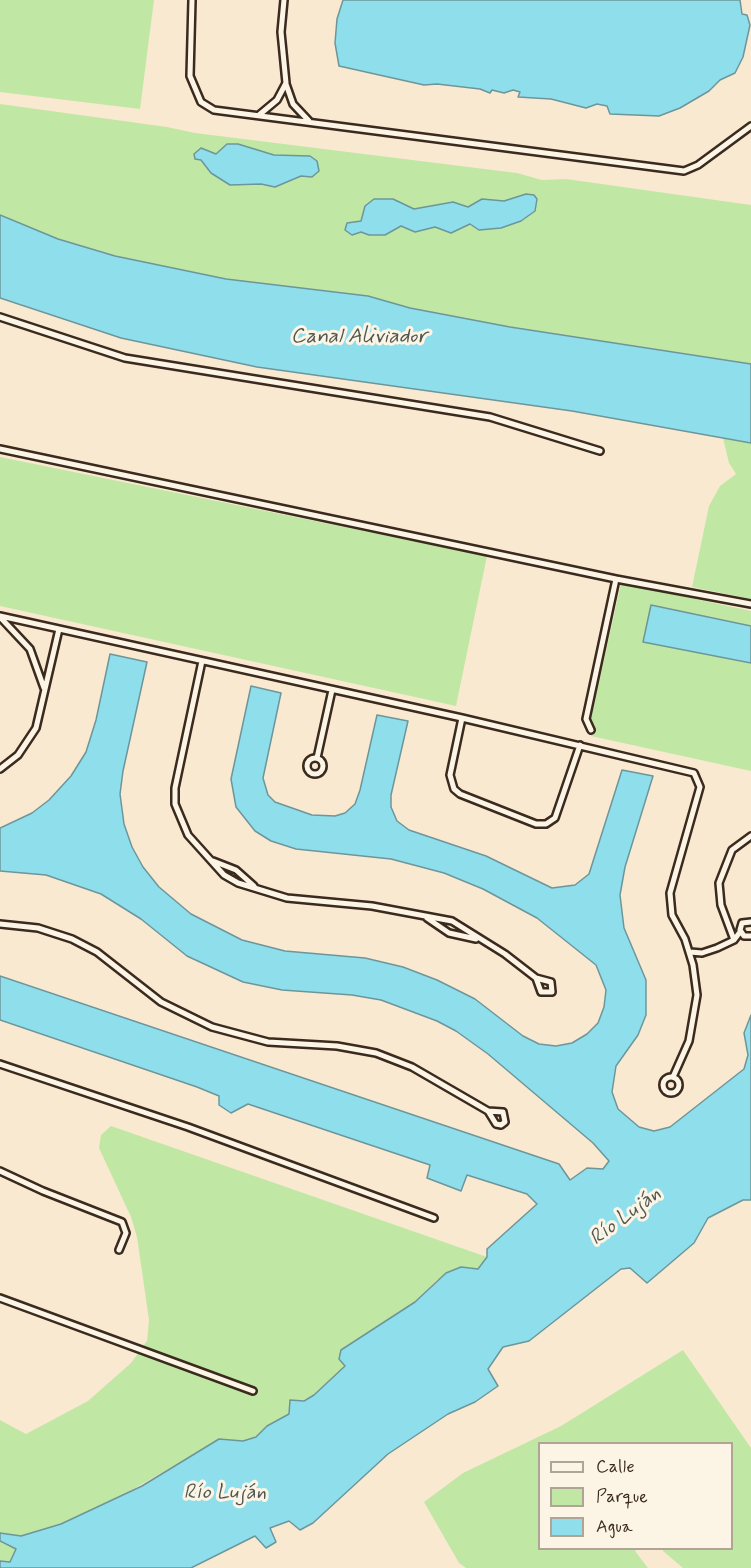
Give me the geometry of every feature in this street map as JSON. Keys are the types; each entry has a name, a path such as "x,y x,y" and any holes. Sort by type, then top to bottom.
{"street":[{"path":"192,0 190,76 201,102 214,110 684,171 698,165 751,126"},
{"path":"284,0 281,32 286,83 297,111 312,122"},
{"path":"259,115 277,100 286,83"},
{"path":"741,133 751,133"},
{"path":"0,317 125,358 490,417 600,451"},
{"path":"0,449 616,579 751,604"},
{"path":"591,730 586,719 616,579"},
{"path":"0,617 59,628 580,745 687,770 699,778 697,798 669,893 675,924 690,952 696,980 696,1010 689,1041 673,1077"},
{"path":"0,617 30,649 45,691"},
{"path":"0,769 18,755 31,738 40,715 59,628"},
{"path":"202,661 174,796 178,815 188,836 228,878 287,898 372,906 452,921 477,939 505,954 536,978"},
{"path":"317,758 332,690"},
{"path":"462,718 450,775 454,789 459,794 536,825 546,824 555,818 580,745"},
{"path":"734,940 721,905 719,883 732,850 751,836"},
{"path":"213,861 236,870 254,887"},
{"path":"427,918 449,933 477,939"},
{"path":"690,952 702,953 734,940 740,932 742,923 751,922"},
{"path":"0,924 50,930 82,943 161,1002 212,1027 268,1042 337,1046 376,1053 412,1067 488,1111"},
{"path":"740,932 746,937 751,936"},
{"path":"0,1064 188,1127 434,1218"},
{"path":"0,1171 43,1191 122,1222 126,1233 119,1250"},
{"path":"0,1298 252,1391"}],"green space":[{"path":"0,0 154,0 140,109 0,92"},
{"path":"0,104 167,127 195,133 517,173 542,180 566,179 751,205 751,364 510,327 410,308 368,296 226,279 115,256 58,239 0,215"},
{"path":"723,438 751,443 751,599 692,587 709,506 720,486 736,474 729,463"},
{"path":"0,457 487,556 456,706 0,606"},
{"path":"621,583 751,611 751,626 651,605 643,642 751,663 751,771 591,736 591,719"},
{"path":"111,1126 487,1257 478,1270 437,1280 415,1302 341,1350 345,1366 314,1395 290,1406 289,1414 268,1426 256,1437 172,1467 112,1501 61,1524 21,1537 0,1533 0,1420 26,1434 88,1401 131,1363 147,1341 149,1320 137,1237 131,1217 99,1148 101,1135"},
{"path":"683,1350 751,1448 751,1568 683,1568 663,1551 733,1550 733,1442 538,1442 538,1550 636,1550 648,1568 466,1568 459,1563 424,1502 463,1473 561,1426"},
{"path":"0,1541 16,1549 10,1562 0,1561"}],"water":[{"path":"343,0 740,0 742,14 747,15 750,25 743,57 735,73 720,80 709,91 680,108 659,116 610,114 607,106 597,104 586,108 551,99 518,97 520,92 513,90 504,93 492,90 490,93 480,89 437,84 424,85 339,66 335,43 337,19"},
{"path":"227,144 238,144 274,155 310,156 317,161 319,171 312,177 301,176 275,187 261,184 230,185 211,173 201,160 195,159 194,154 201,148 216,154"},
{"path":"526,194 534,195 537,199 535,211 521,221 501,228 479,230 470,224 451,233 435,227 415,232 401,226 385,235 369,235 361,232 352,235 345,230 347,223 361,221 365,206 374,199 393,199 414,209 453,202 468,207 482,199 504,201"},
{"name":"Canal Aliviador","path":"0,215 58,239 115,256 226,279 368,296 410,308 510,327 751,364 751,443 572,411 257,367 121,338 0,298"},
{"path":"651,605 751,626 751,663 643,642"},
{"name":"Río Luján","path":"110,654 147,662 120,794 124,824 132,847 143,867 159,887 191,914 242,940 285,951 365,958 403,967 437,980 475,999 523,1036 539,1044 556,1046 572,1043 587,1034 598,1023 604,1007 606,990 596,965 537,918 483,889 444,873 391,859 296,849 271,841 255,831 236,807 231,779 251,686 281,693 263,778 268,795 275,802 312,815 335,816 345,813 355,804 360,790 377,715 408,721 391,795 391,807 397,821 409,830 486,856 552,888 575,885 589,874 622,770 653,776 625,867 620,895 624,928 646,980 646,1015 638,1035 616,1066 612,1092 618,1109 639,1127 654,1131 670,1127 744,1069 748,1055 744,1033 751,1015 751,1200 743,1200 708,1218 694,1243 647,1283 630,1268 621,1269 529,1341 503,1347 488,1369 498,1386 475,1402 448,1414 388,1454 313,1523 300,1530 289,1521 270,1528 276,1542 266,1548 255,1536 191,1568 0,1568 0,1561 10,1562 16,1549 0,1541 0,1533 21,1536 61,1524 142,1486 219,1439 243,1441 256,1437 267,1426 289,1414 290,1400 304,1401 314,1395 345,1366 339,1359 341,1350 415,1302 446,1273 461,1267 478,1269 487,1257 487,1249 537,1204 527,1194 467,1175 461,1191 427,1178 430,1165 248,1104 231,1113 219,1105 219,1096 197,1087 0,1020 0,976 559,1164 570,1180 587,1168 603,1169 609,1161 593,1143 488,1054 456,1031 437,1021 381,1000 352,995 282,990 243,982 187,956 141,919 101,894 46,875 0,871 0,828 32,813 49,800 71,776 86,752 96,720"}]}
